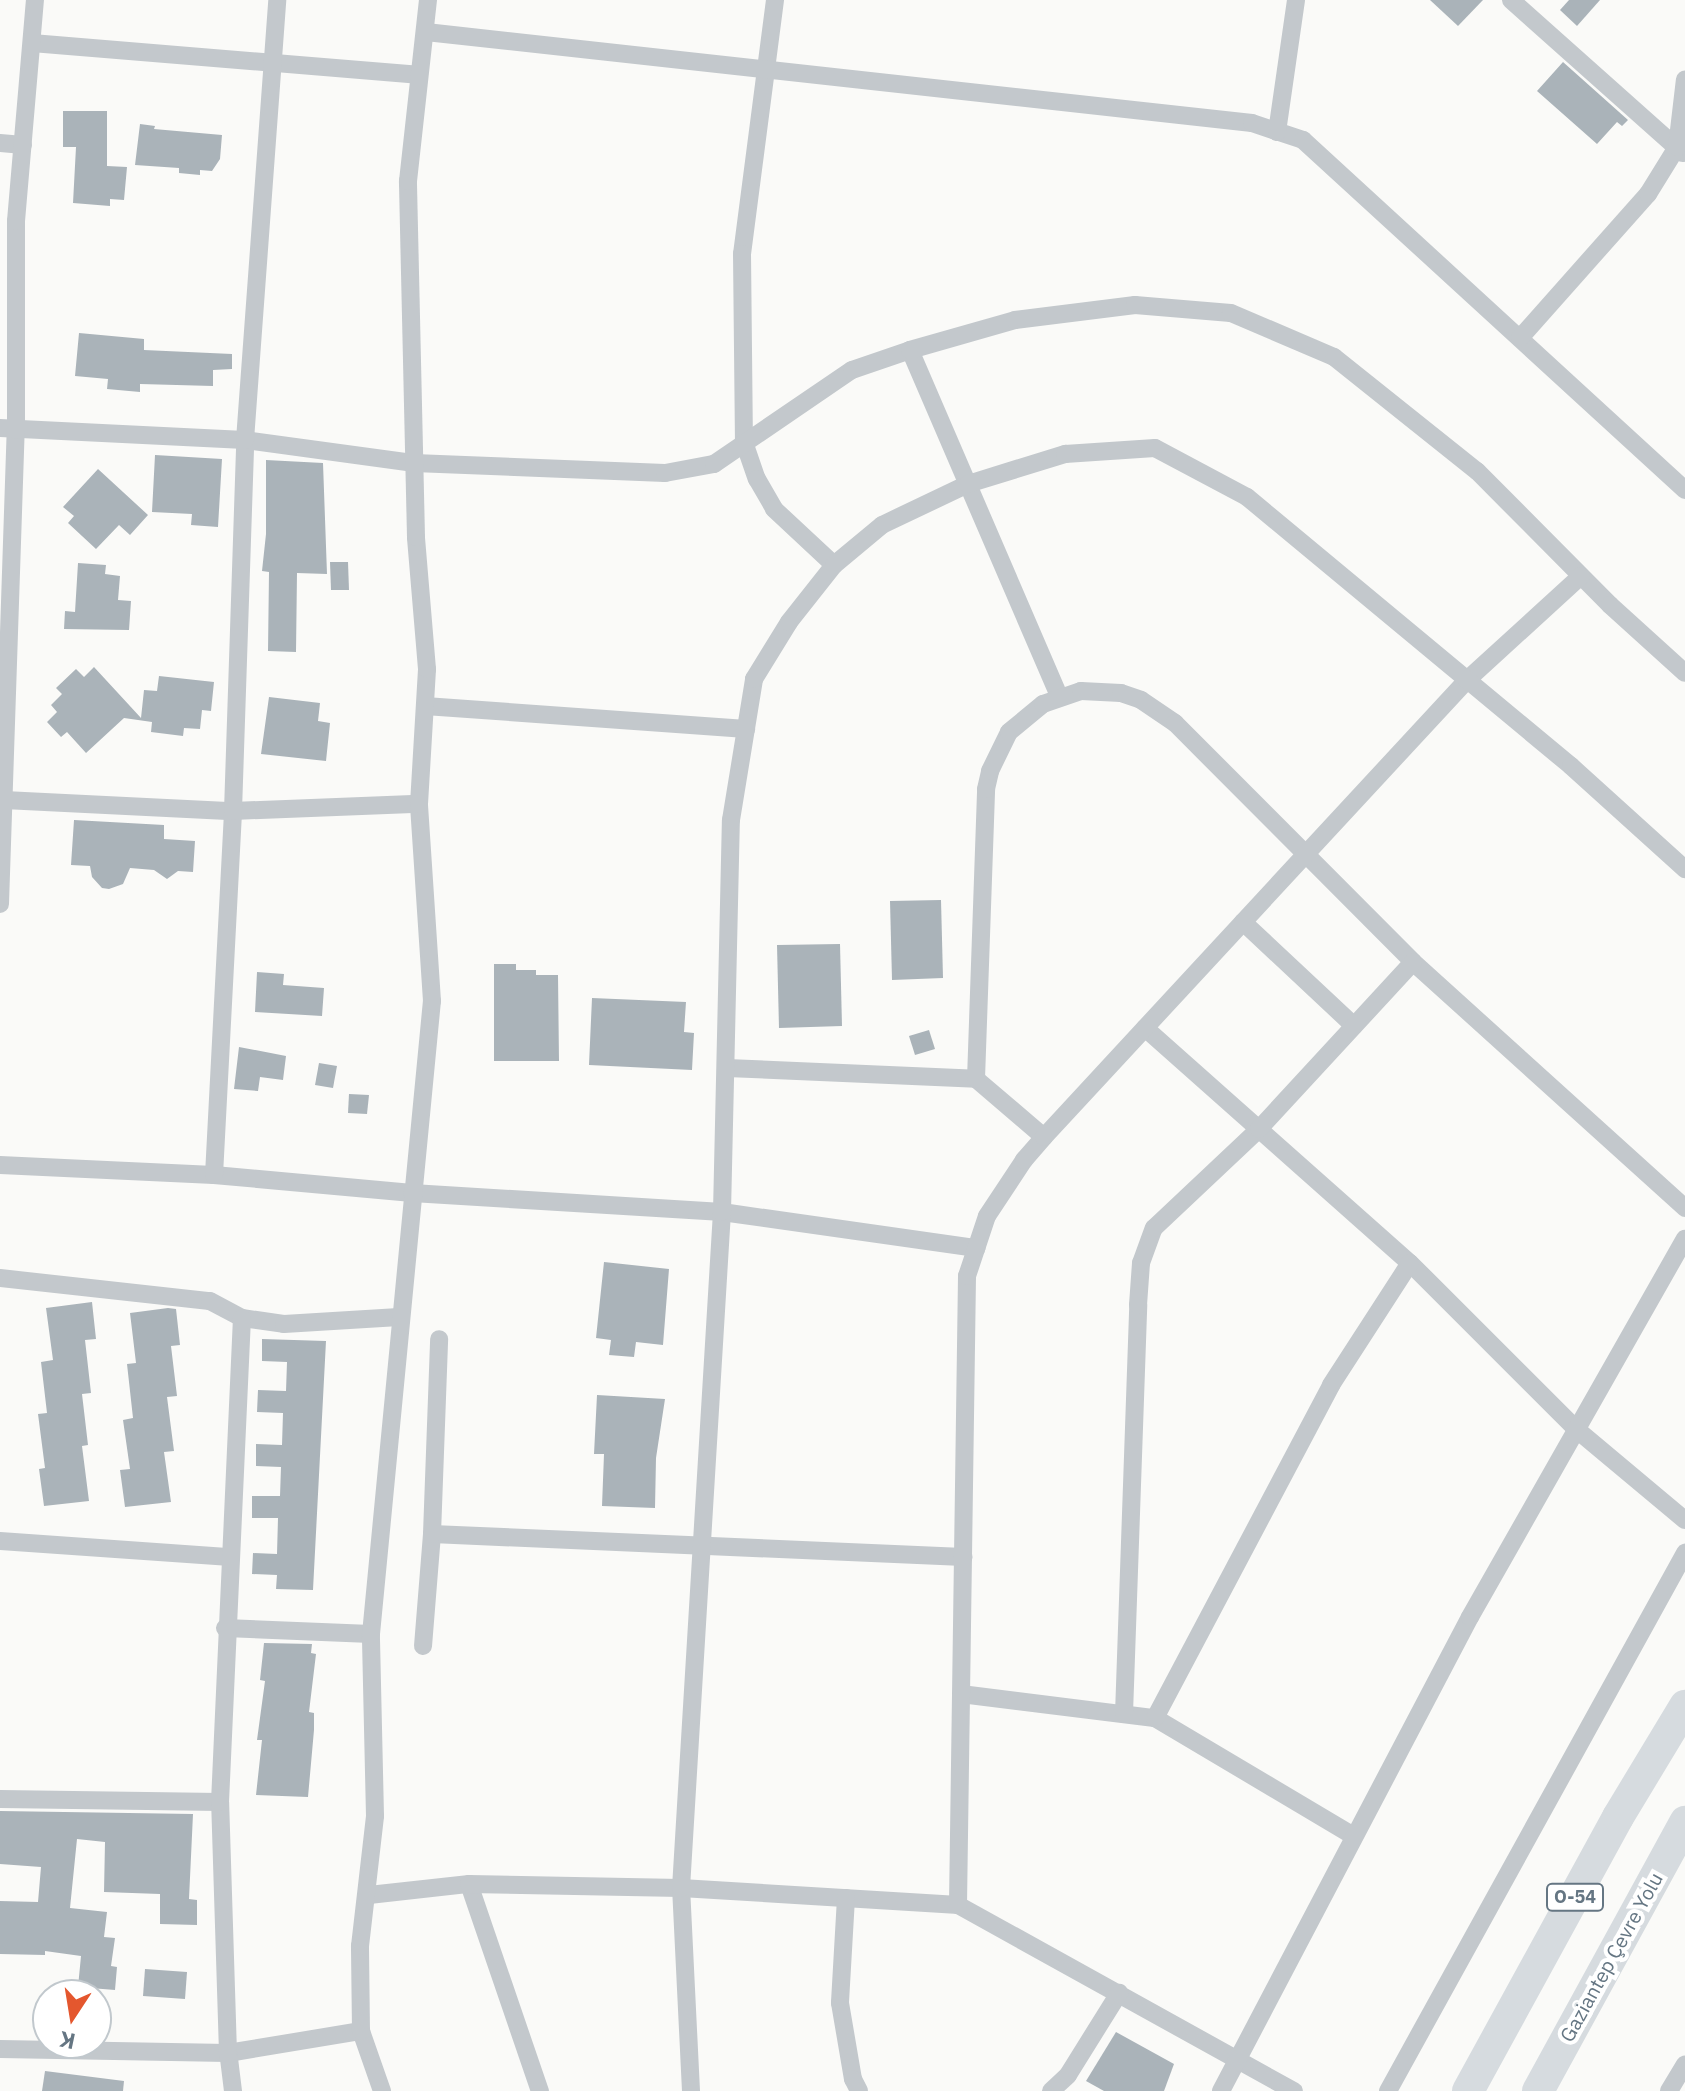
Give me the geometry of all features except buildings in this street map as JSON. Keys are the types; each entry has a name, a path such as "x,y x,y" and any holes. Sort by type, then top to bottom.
{"highway":[{"name":"O-54","path":"1468,2091 1618,1817 1685,1706"},
{"name":"Gaziantep Çevre Yolu","path":"1538,2091 1685,1822"}],"street":[{"path":"0,904 8,429 16,221 35,0"},
{"path":"214,1175 233,811 245,440 277,0"},
{"path":"382,2091 361,2031 360,1946 369,1895 375,1816 371,1634 399,1317 432,1001 419,804 427,669 414,463 408,181 428,0"},
{"path":"775,0 742,254 744,442 757,479 774,509 834,565"},
{"path":"1277,132 1296,0"},
{"path":"1511,0 1681,151"},
{"path":"426,32 1252,123 1303,140 1685,490"},
{"path":"32,43 418,75"},
{"path":"1520,338 1648,194 1681,151 1685,79"},
{"path":"0,143 23,145"},
{"path":"8,429 245,440 414,463 665,473 714,464 852,370 1015,320 1135,305 1231,313 1334,357 1477,471 1581,576 1685,673"},
{"path":"910,350 1059,696"},
{"path":"691,2091 681,1888 722,1212 731,820 754,679 789,622 834,565 882,525 968,484 1065,454 1155,448 1247,497 1571,766 1685,869"},
{"path":"958,1905 967,1276 987,1216 1024,1160 1044,1137 1467,680 1581,576"},
{"path":"976,1079 986,789 990,771 1009,732 1023,718 1059,696 1081,691 1121,693 1159,709 1413,962 1685,1208"},
{"path":"425,706 746,729"},
{"path":"4,800 233,811 419,804"},
{"path":"1243,922 1354,1026"},
{"path":"1124,1714 1141,1263 1154,1228 1259,1129 1413,962"},
{"path":"1145,1028 1410,1263 1576,1429 1685,1520"},
{"path":"727,1068 976,1079 1044,1137"},
{"path":"0,1165 214,1175 412,1193 722,1212 976,1248"},
{"path":"1221,2091 1470,1617 1685,1239"},
{"path":"1155,1718 1331,1385 1410,1263"},
{"path":"0,1278 210,1301 242,1318 284,1324 399,1317"},
{"path":"233,2091 228,2053 220,1802 225,1628 242,1318"},
{"path":"423,1646 432,1534 439,1339"},
{"path":"432,1534 702,1543 964,1557"},
{"path":"0,1541 230,1557"},
{"path":"1388,2091 1685,1553"},
{"path":"225,1628 371,1634"},
{"path":"961,1694 1155,1718 1354,1836"},
{"path":"0,1799 220,1802"},
{"path":"369,1895 469,1884 681,1888 958,1905 1294,2091"},
{"path":"469,1884 540,2091"},
{"path":"846,1898 840,2003 853,2079 859,2091"},
{"path":"1051,2091 1068,2075 1119,1993"},
{"path":"0,2049 228,2053 361,2031"},
{"path":"1669,2091 1685,2064"}]}
